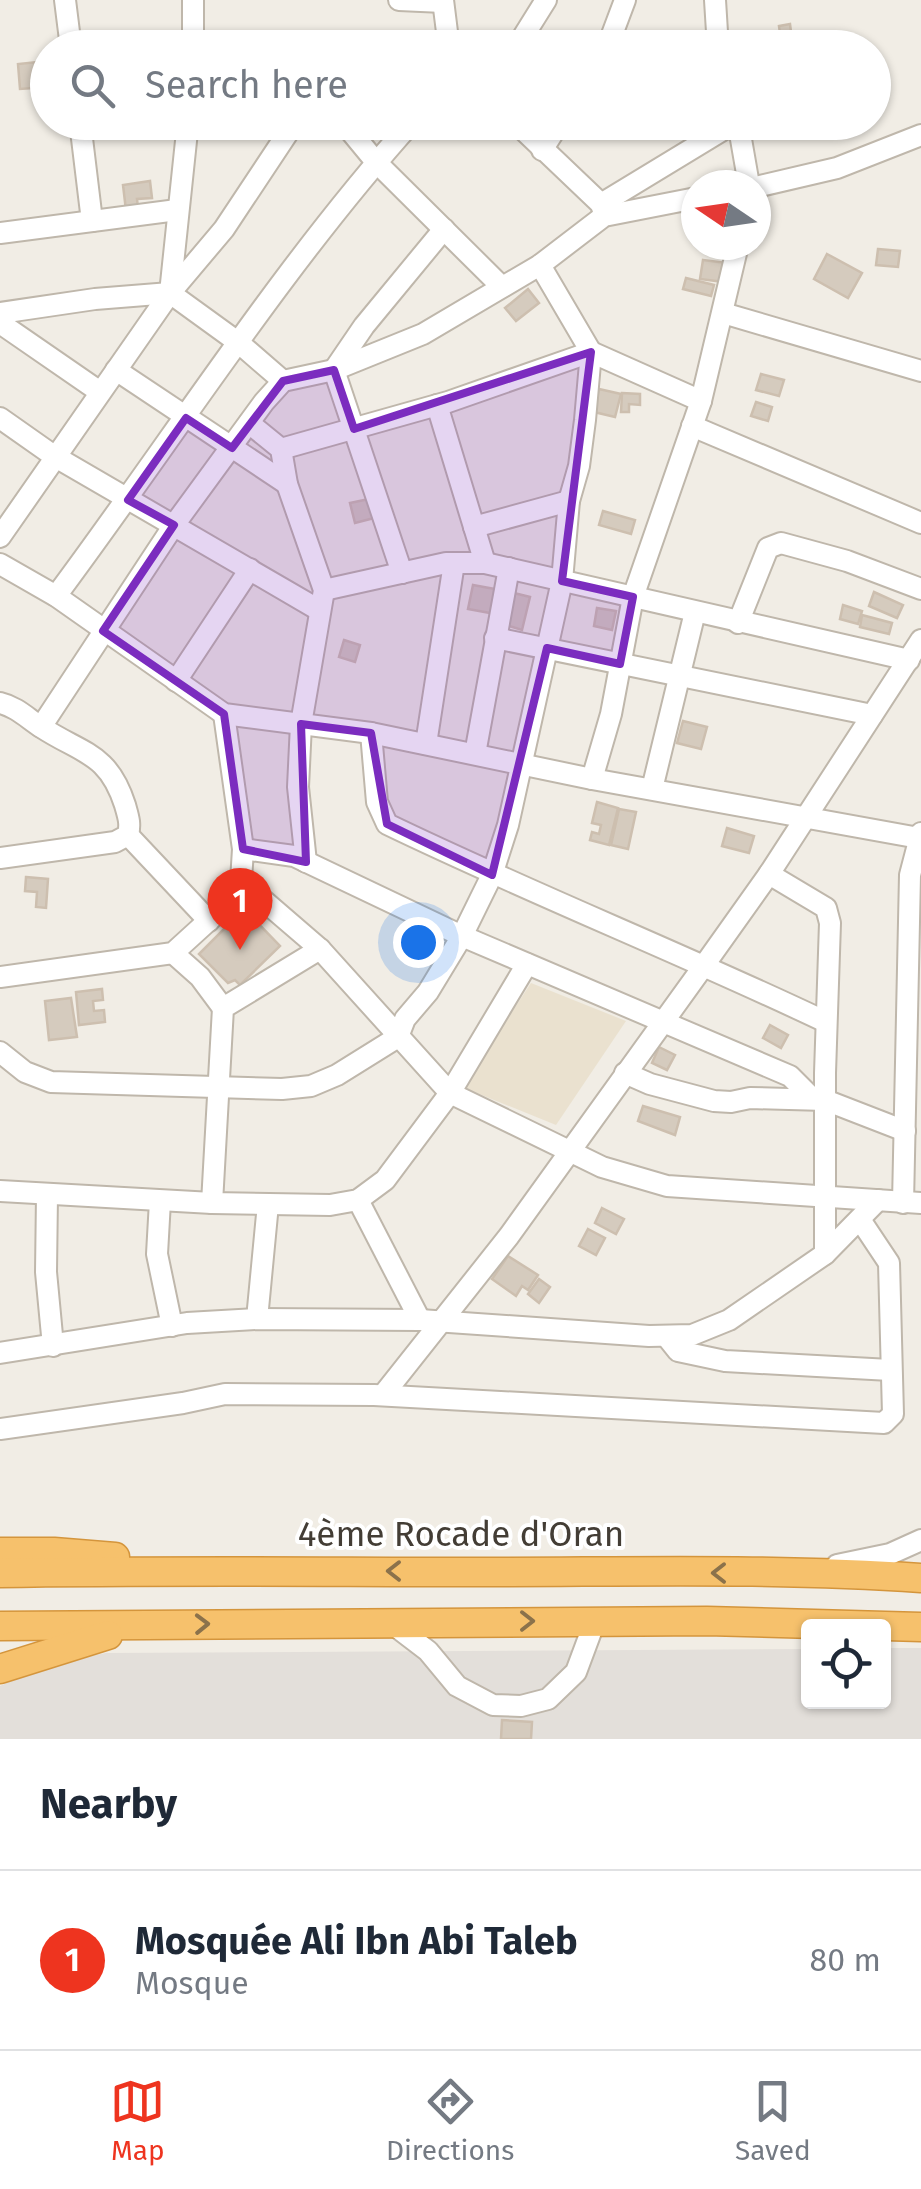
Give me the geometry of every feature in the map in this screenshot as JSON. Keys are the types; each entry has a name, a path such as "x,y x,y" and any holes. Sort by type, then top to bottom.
{"highway":[{"path":"0,1552 110,1556 185,1570"},
{"name":"4ème Rocade d'Oran","path":"0,1573 185,1570 921,1578"},
{"path":"0,1626 595,1621 921,1626"},
{"path":"0,1669 148,1624"}],"street":[{"path":"65,0 69,30"},
{"path":"193,30 194,0"},
{"path":"398,0 443,1 447,30"},
{"path":"527,30 546,0"},
{"path":"615,30 626,0"},
{"path":"715,0 717,30"},
{"path":"771,182 837,168 921,135"},
{"path":"82,140 92,222"},
{"path":"170,293 186,140"},
{"path":"0,537 170,293 224,228 284,140"},
{"path":"357,140 502,287"},
{"path":"56,596 239,342 396,140"},
{"path":"532,140 603,210"},
{"path":"542,150 548,140"},
{"path":"41,728 174,525 284,381 334,370 423,334 540,265 603,210 710,140"},
{"path":"742,140 749,170"},
{"path":"603,210 681,200"},
{"path":"0,233 177,210"},
{"path":"334,370 364,326 444,229"},
{"path":"592,779 610,714 633,596 701,402 735,260"},
{"path":"540,265 591,352 701,402"},
{"path":"0,313 170,293 239,342 284,381"},
{"path":"723,313 921,372"},
{"path":"0,323 100,392"},
{"path":"281,449 437,405 591,352"},
{"path":"0,1052 26,1072 51,1082 282,1089 311,1086 398,1037 462,936 492,875 522,764 562,581 591,352"},
{"path":"116,370 287,484"},
{"path":"334,370 402,573"},
{"path":"437,405 485,563"},
{"path":"0,418 54,456 250,569 322,600 402,573 454,563 485,563 909,660"},
{"path":"249,423 281,449 287,484 322,600 300,724 298,787 306,862"},
{"path":"692,426 921,524"},
{"path":"474,527 570,502"},
{"path":"738,623 773,544 847,561 921,588"},
{"path":"426,744 454,563"},
{"path":"0,564 56,596 224,714 371,733 804,819 920,836 910,875 905,1131 912,1203 667,1186 602,1167 568,1152 450,1092 320,949 241,881"},
{"path":"475,754 509,568"},
{"path":"176,681 250,569"},
{"path":"652,789 696,612"},
{"path":"494,638 872,715"},
{"path":"383,1395 430,1321 509,1236 705,964 769,874 921,640"},
{"path":"0,703 92,755 116,778 131,824 128,836"},
{"path":"0,977 173,952 210,921 241,881 244,850 224,714"},
{"path":"371,733 378,802 387,824 492,875 705,964 826,1022"},
{"path":"0,858 90,846 128,836"},
{"path":"128,836 210,921"},
{"path":"244,850 281,853 306,862 462,936 790,1076 819,1099 905,1131"},
{"path":"769,874 826,908 830,924 819,1099 826,1196 825,1254"},
{"path":"223,1008 320,949"},
{"path":"173,952 200,977 223,1008 212,1203"},
{"path":"0,1191 212,1203 330,1205 358,1200 385,1180 450,1092 528,964"},
{"path":"750,1098 753,1059"},
{"path":"625,1073 714,1101 819,1099"},
{"path":"46,1195 46,1272 52,1346"},
{"path":"160,1200 157,1254 172,1326"},
{"path":"358,1200 430,1321"},
{"path":"0,1354 172,1326 258,1319 430,1321 692,1335 730,1320 825,1254 878,1200"},
{"path":"258,1319 268,1204"},
{"path":"0,1428 225,1394 383,1395 884,1423 893,1414 888,1263 861,1221"},
{"path":"666,1336 678,1351 725,1361 890,1370"},
{"path":"786,1574 890,1554 921,1540"},
{"path":"390,1622 428,1651 457,1686 493,1705 521,1706 548,1699 576,1672 595,1621"}],"highlighted area":[{"path":"591,352 562,581 633,597 620,664 547,648 492,875 387,824 371,733 301,724 306,862 243,849 224,714 103,631 174,525 128,500 186,418 232,448 283,381 334,370 354,429"}],"shaded area":[{"path":"531,983 626,1021 556,1125 462,1087"},
{"path":"891,1648 921,1648 921,1739 0,1739 0,1686 52,1663 106,1653 801,1649 801,1709 891,1709"}],"building":[{"path":"30,63 30,88 20,89 18,64"},
{"path":"150,181 152,198 137,199 139,217 127,219 123,185"},
{"path":"878,249 900,251 898,267 876,265"},
{"path":"827,254 862,273 848,298 814,279"},
{"path":"703,260 727,263 724,282 700,279"},
{"path":"686,278 714,285 711,296 683,289"},
{"path":"528,289 539,303 516,321 505,308"},
{"path":"761,374 784,380 779,396 756,390"},
{"path":"599,389 621,394 615,417 594,412"},
{"path":"622,393 640,394 640,405 629,404 629,412 621,412"},
{"path":"756,402 772,407 768,421 751,416"},
{"path":"369,499 374,518 355,523 350,503"},
{"path":"603,511 635,520 631,534 599,525"},
{"path":"473,585 495,589 490,613 468,609"},
{"path":"874,592 903,605 897,618 869,606"},
{"path":"514,593 530,597 522,630 506,625"},
{"path":"843,605 862,611 858,624 840,619"},
{"path":"597,608 616,611 612,630 594,626"},
{"path":"862,615 892,623 889,634 860,627"},
{"path":"344,640 360,645 355,662 339,657"},
{"path":"683,721 707,727 701,749 677,743"},
{"path":"597,802 618,808 609,845 590,840 592,832 599,834 601,825 592,823"},
{"path":"619,809 636,812 628,849 611,845"},
{"path":"727,828 754,836 749,853 722,846"},
{"path":"26,877 48,879 46,908 36,907 37,892 25,891"},
{"path":"250,915 280,946 240,985 235,980 228,983 199,954 231,922 247,926"},
{"path":"102,989 103,1000 93,1001 94,1011 104,1010 105,1022 79,1025 76,992"},
{"path":"71,998 77,1037 49,1040 45,1001"},
{"path":"770,1025 788,1035 781,1048 763,1038"},
{"path":"659,1047 675,1055 667,1070 652,1063"},
{"path":"643,1106 680,1117 675,1135 638,1121"},
{"path":"602,1208 624,1219 616,1234 595,1223"},
{"path":"588,1229 605,1238 596,1255 579,1246"},
{"path":"508,1256 538,1275 528,1290 522,1286 516,1296 492,1279"},
{"path":"539,1279 550,1287 539,1303 528,1294"},
{"path":"502,1720 532,1722 531,1739 501,1739"}],"place":[{"name":"Mosquée Ali Ibn Abi Taleb","path":"240,950"}]}
